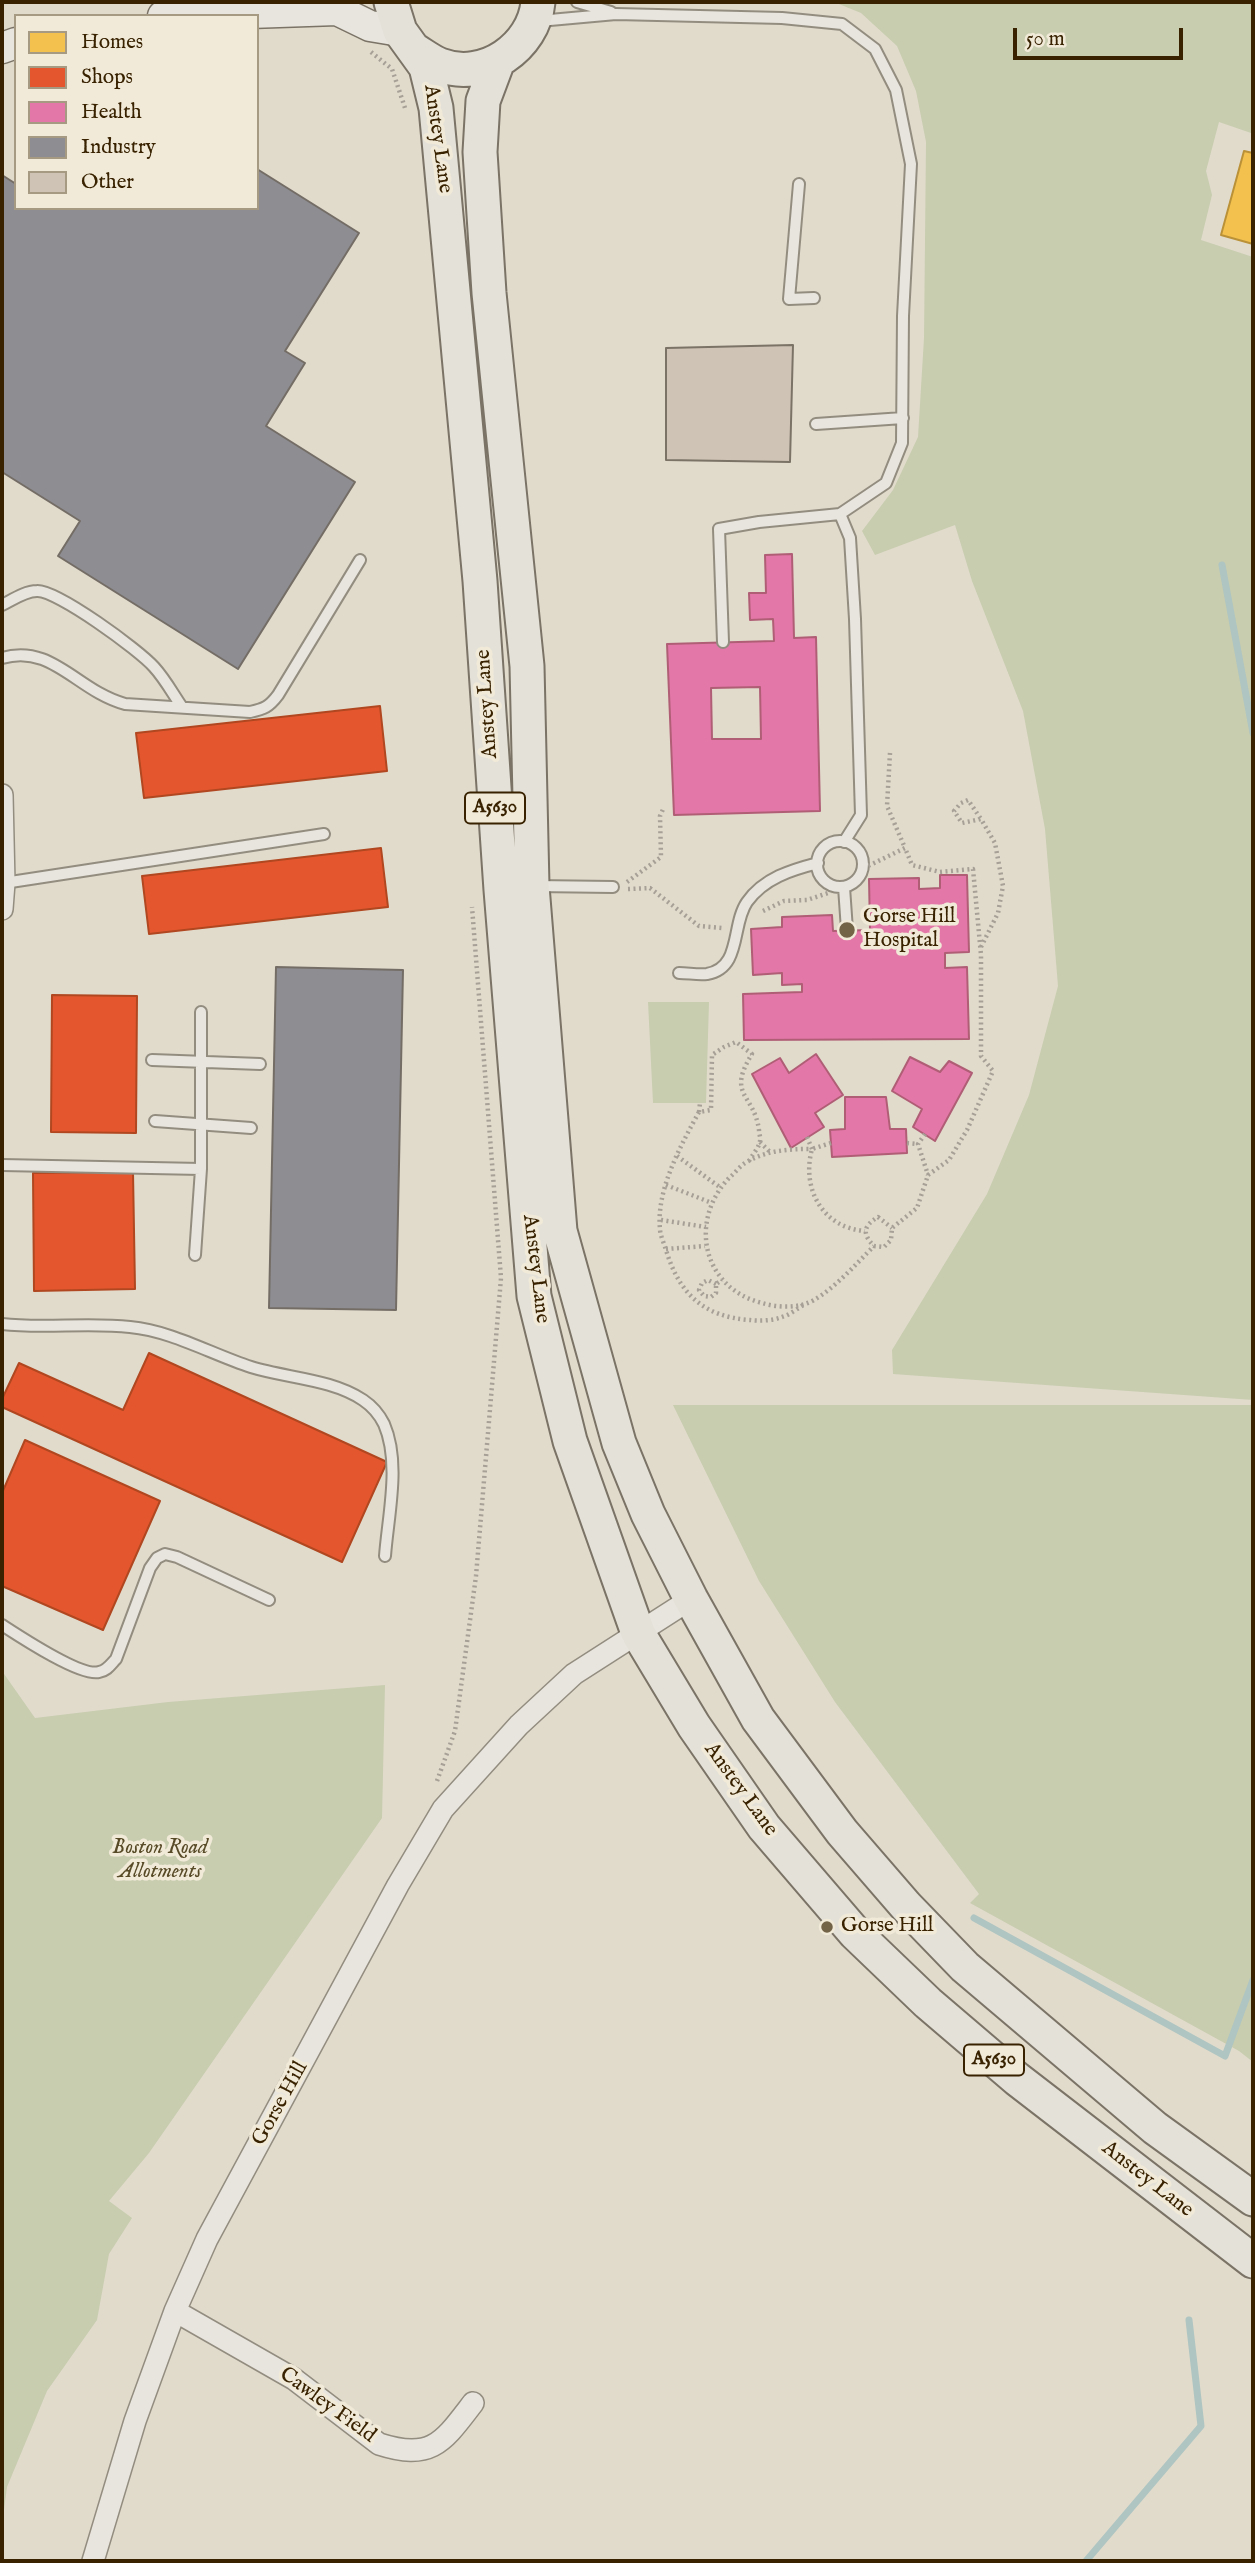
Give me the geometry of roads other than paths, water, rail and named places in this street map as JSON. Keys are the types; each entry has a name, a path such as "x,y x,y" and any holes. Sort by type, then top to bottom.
{"main road":[{"path":"498,61 519,44 536,12"},
{"name":"Anstey Lane","path":"394,28 442,66 471,69 498,61"},
{"name":"Anstey Lane","path":"394,28 426,67 436,108 480,581 501,890 534,1296 570,1441 638,1633 694,1726 764,1826 855,1933 928,2003 1017,2078 1253,2262"},
{"name":"A5630","path":"498,61 483,101 480,152 489,293 527,666 532,886"},
{"name":"Anstey Lane","path":"532,886 560,1231 619,1443 649,1514 691,1599 758,1718 842,1832 906,1906 965,1967 1068,2056 1155,2128 1253,2199"}],"street":[{"path":"199,14 343,6 394,28"},
{"path":"2,795 2,909"},
{"name":"Gorse Hill","path":"93,2561 135,2421 175,2311 207,2239 357,1960 443,1810 519,1725 574,1674 691,1599"},
{"name":"Cawley Field","path":"175,2311 294,2379 379,2444 395,2449 432,2447 446,2439 473,2403"}],"lane":[{"path":"577,2 616,14"},
{"path":"536,12 782,18 842,24 875,49 896,90 911,164 903,316 902,443 886,483 840,514 719,529 723,642"},
{"path":"799,184 789,299 814,298"},
{"path":"816,424 903,418"},
{"path":"840,514 850,538 861,815 844,842"},
{"path":"2,658 31,654 43,657 109,700 125,704 250,712 270,707 360,560"},
{"path":"2,606 33,591 49,593 142,654 156,668 182,707"},
{"path":"4,883 324,834"},
{"path":"837,842 844,842 851,844 860,853 863,865 859,877 844,887 825,881 821,877 818,863 823,849 837,842"},
{"path":"680,973 708,974 719,969 728,961 734,950 739,917 759,888 774,877 818,863"},
{"path":"532,886 613,887"},
{"path":"844,887 847,930"},
{"path":"195,1255 201,1169 201,1012"},
{"path":"152,1060 260,1064"},
{"path":"155,1121 251,1128"},
{"path":"2,1165 201,1169"},
{"path":"2,1324 130,1327 158,1332 252,1367 337,1388 362,1399 376,1411 390,1443 392,1471 385,1556"},
{"path":"2,1625 68,1663 87,1672 97,1673 106,1669 116,1659 150,1568 157,1558 165,1554 177,1557 269,1600"}],"waterway":[{"path":"1222,565 1253,733"},
{"path":"974,1918 1225,2056 1253,1980"},
{"path":"1086,2561 1201,2426 1189,2320"}],"place":[{"name":"Gorse Hill Hospital","path":"847,930"},
{"name":"Gorse Hill","path":"827,1927"}],"park label":[{"name":"Boston Road Allotments","path":"160,1861"}]}
